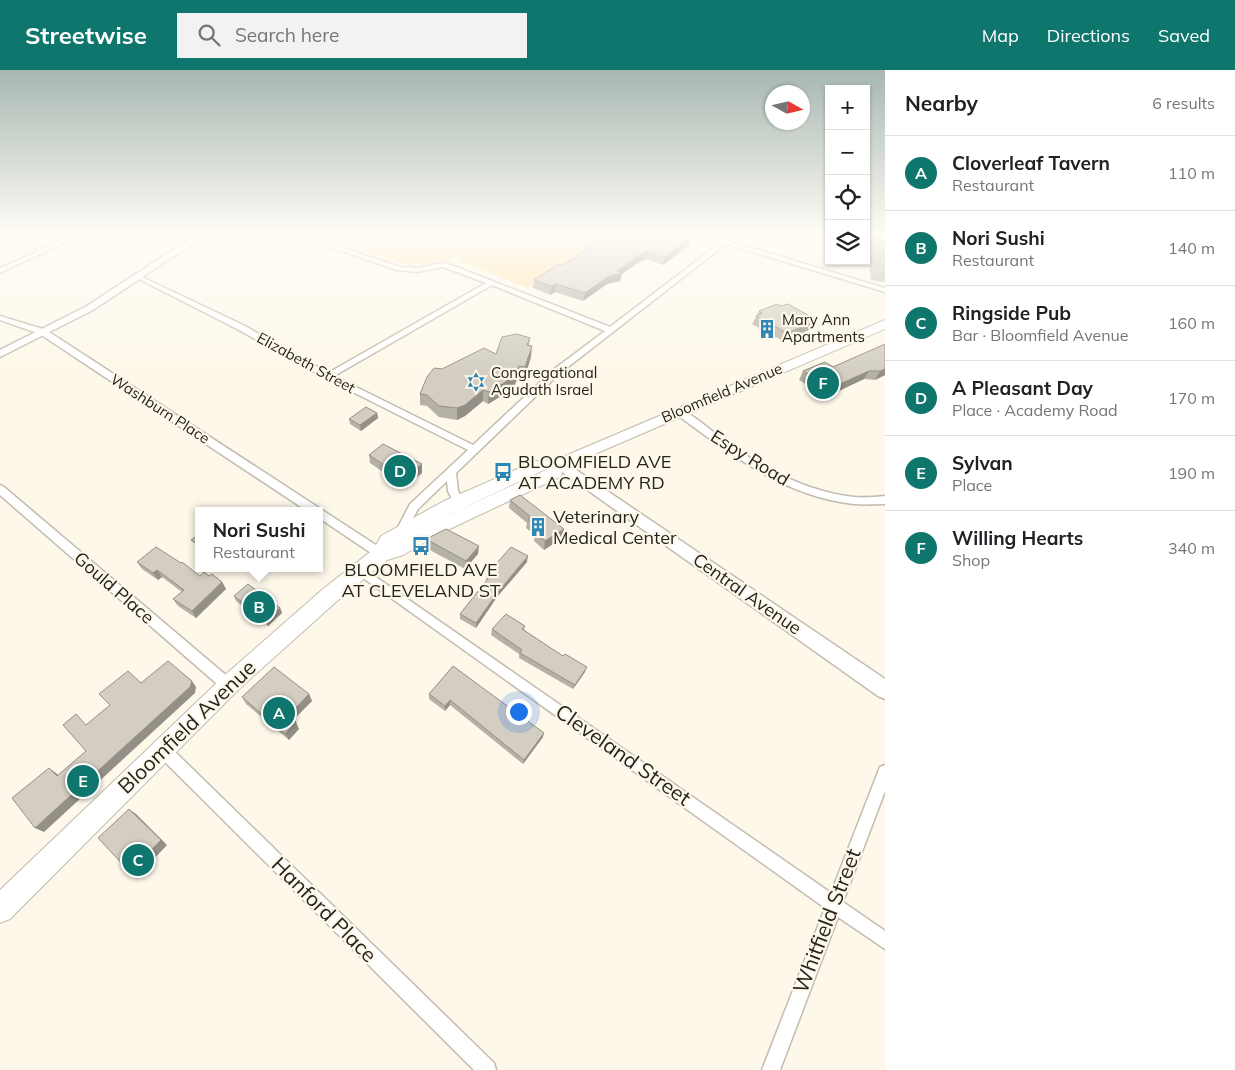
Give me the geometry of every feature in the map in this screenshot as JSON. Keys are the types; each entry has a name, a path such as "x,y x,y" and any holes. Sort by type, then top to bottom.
{"main road":[{"name":"Bloomfield Avenue","path":"381,554 387,541 401,531 462,507 542,465 560,464 885,324"},
{"name":"Central Avenue","path":"560,464 885,690"},
{"name":"Bloomfield Avenue","path":"0,909 162,750 274,644 381,554 397,550 433,529 462,507"}],"street":[{"path":"0,354 90,308 132,281"},
{"name":"Elizabeth Street","path":"145,281 240,327 328,376 473,450"},
{"path":"489,281 610,330"},
{"path":"401,531 414,507 556,372 674,281"},
{"path":"854,281 885,290"},
{"path":"328,376 493,282"},
{"name":"Washburn Place","path":"0,318 43,332 309,507"},
{"name":"Espy Road","path":"679,412 762,469 794,486 843,499 885,500"},
{"path":"451,472 454,491 462,507"},
{"name":"Gould Place","path":"0,489 229,686"},
{"path":"323,516 381,554"},
{"name":"Cleveland Street","path":"360,570 885,941"},
{"name":"Hanford Place","path":"162,750 487,1070"},
{"name":"Whitfield Street","path":"771,1070 833,903 885,772"}],"shaded area":[{"path":"509,281 539,281 527,288"}],"building":[{"path":"536,281 602,281 585,293 556,284 552,286"},
{"path":"777,304 781,306 788,304 817,320 787,333 756,316 762,313 759,311"},
{"name":"Congregational Agudath Israel","path":"517,334 530,338 527,345 532,346 525,367 519,366 516,374 504,383 489,392 483,390 465,405 457,408 439,406 427,395 420,394 427,377 434,368 442,369 484,348 496,354 502,337"},
{"path":"885,344 885,369 869,371 831,388 803,371 825,362 833,367"},
{"path":"366,407 377,413 360,425 349,419"},
{"path":"383,444 422,464 404,478 369,455"},
{"path":"520,495 564,529 545,541 535,532 540,530 528,519 531,517 510,500"},
{"path":"446,529 479,546 466,561 426,539"},
{"path":"156,547 182,562 200,576 204,572 209,576 212,574 222,582 192,611 173,599 184,590 157,570 153,573 137,562"},
{"path":"511,547 528,556 498,592 476,623 460,614 490,576 487,574"},
{"path":"248,584 280,608 266,620 234,596"},
{"path":"506,614 525,626 522,629 563,656 565,654 587,667 575,685 520,653 522,650 492,629"},
{"path":"168,661 192,681 190,687 35,828 12,798 49,768 57,776 86,751 63,725 76,714 86,725 110,705 99,694 128,671 141,683"},
{"path":"453,666 544,733 524,760 450,700 445,706 429,694"},
{"path":"274,667 309,694 288,716 296,722 285,734 242,697"},
{"path":"129,809 161,840 130,872 98,838"}],"place":[{"name":"Mary Ann Apartments","path":"767,329"},
{"name":"Congregational Agudath Israel","path":"476,382"},
{"name":"Willing Hearts","path":"823,383"},
{"name":"A Pleasant Day","path":"400,471"},
{"name":"BLOOMFIELD AVE AT ACADEMY RD","path":"503,472"},
{"name":"Veterinary Medical Center","path":"538,527"},
{"name":"BLOOMFIELD AVE AT CLEVELAND ST","path":"421,546"},
{"name":"Nori Sushi","path":"259,607"},
{"name":"Cloverleaf Tavern","path":"279,713"},
{"name":"Sylvan","path":"83,781"},
{"name":"Ringside Pub","path":"138,860"}]}
